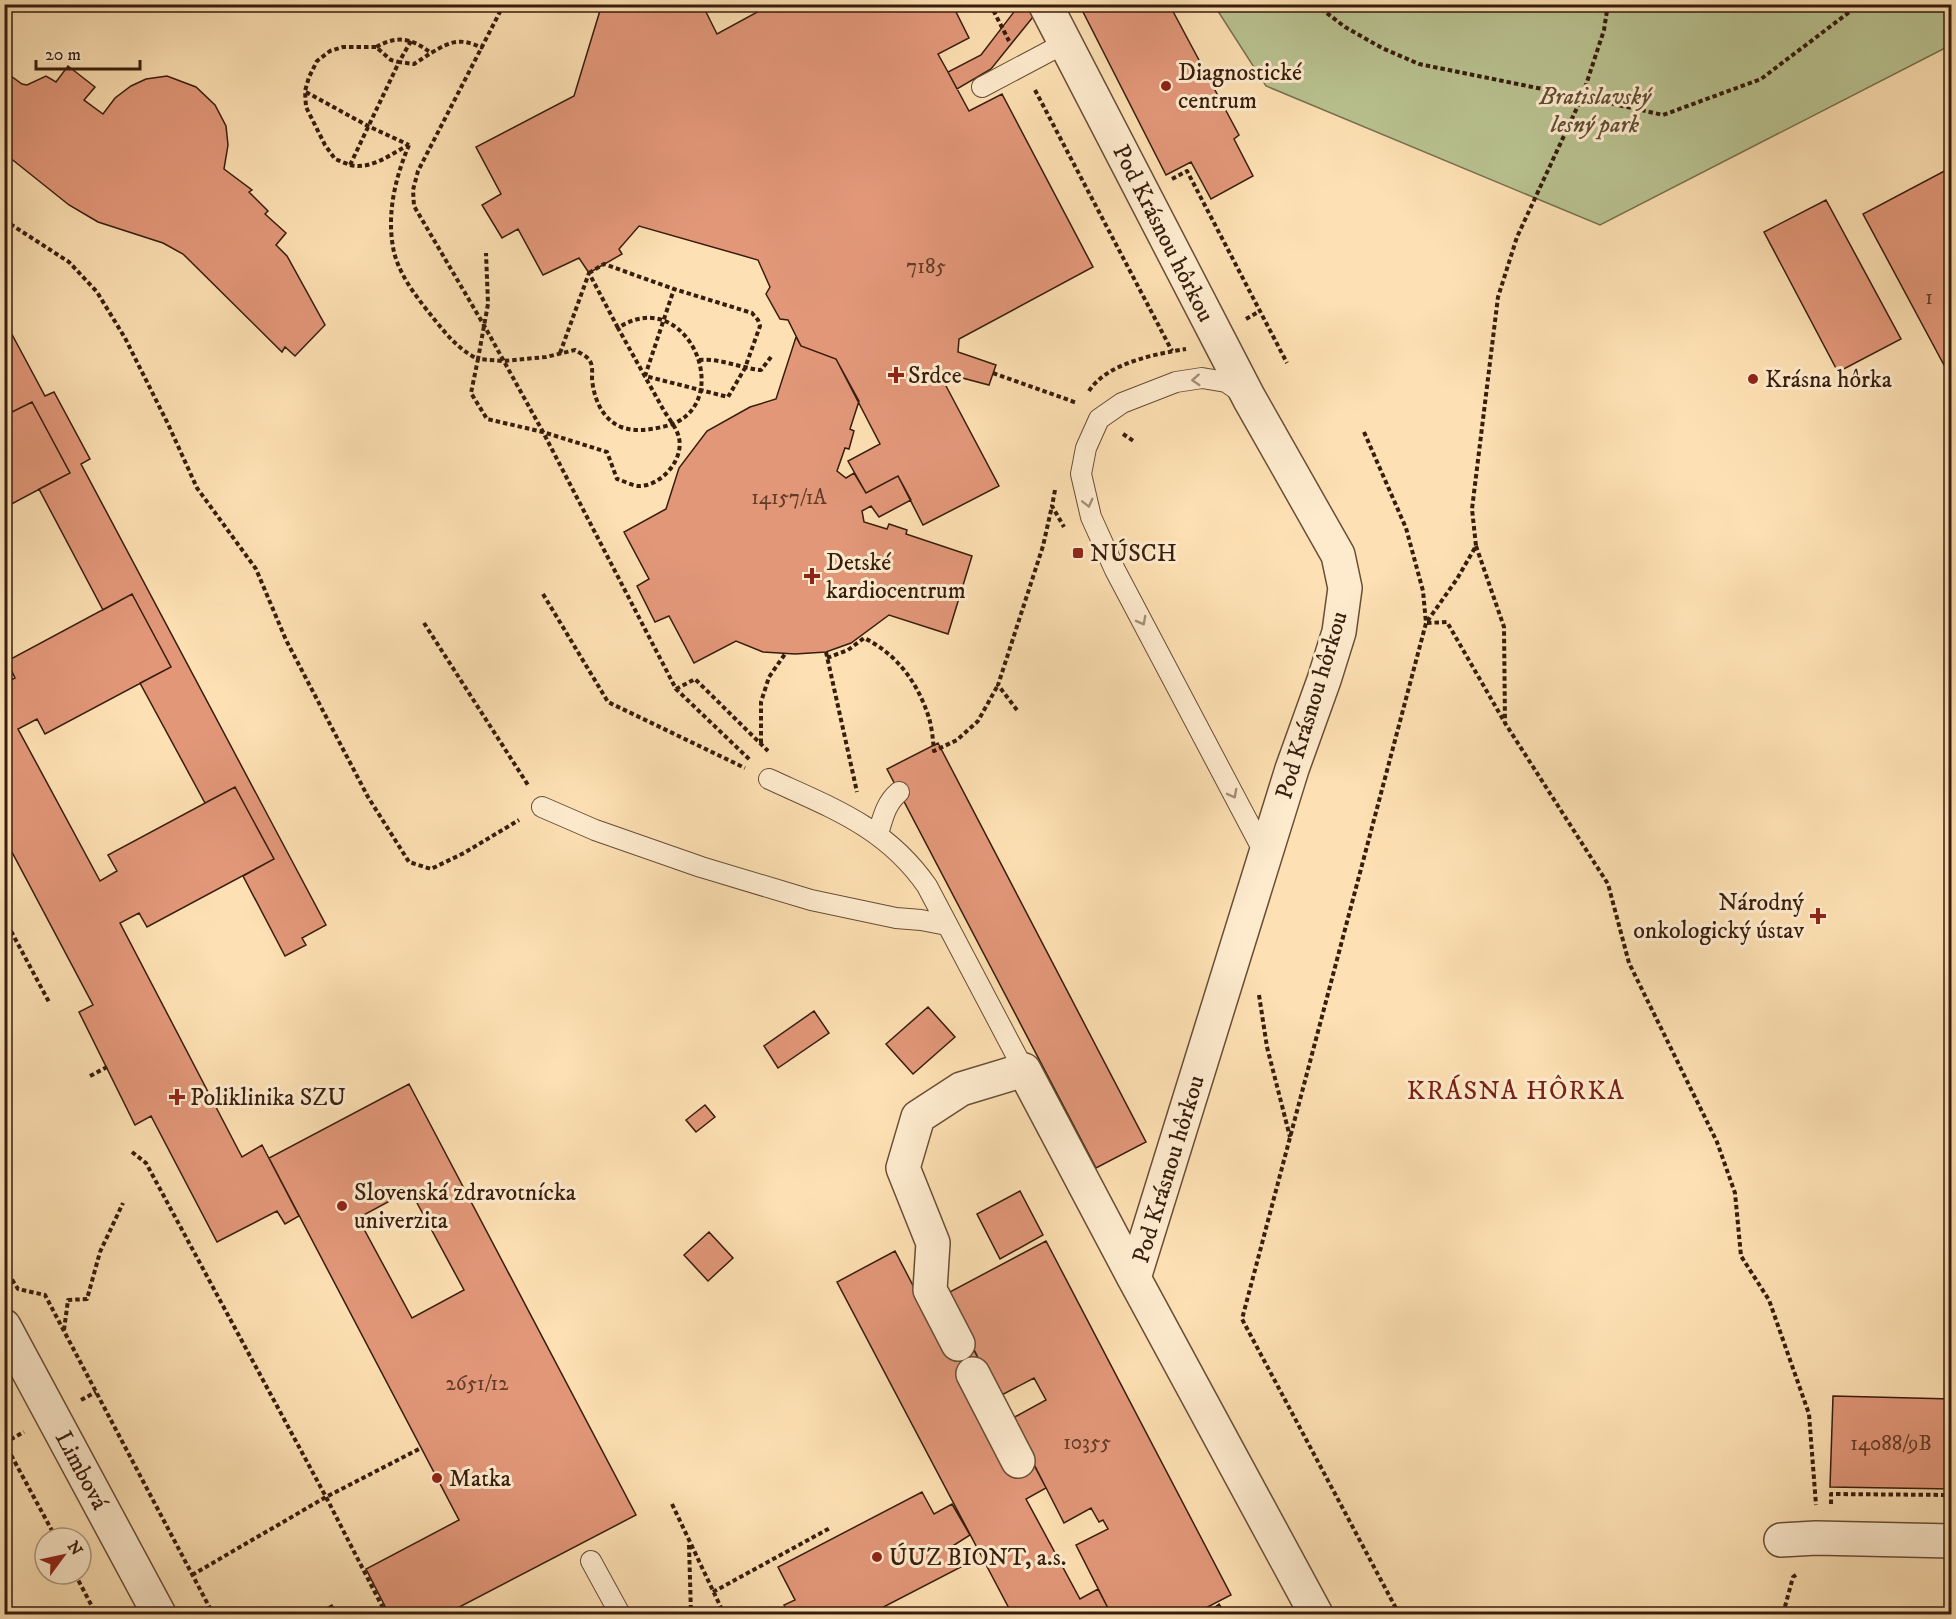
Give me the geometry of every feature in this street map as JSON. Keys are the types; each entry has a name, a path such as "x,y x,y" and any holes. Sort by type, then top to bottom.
{"street":[{"name":"Pod Krásnou hôrkou","path":"1045,4 1249,398 1338,555 1346,588 1336,641 1265,854 1134,1278"},
{"name":"Pod Krásnou hôrkou","path":"1024,1070 1316,1614"},
{"path":"958,1344 930,1290 933,1243 903,1168 918,1117 961,1089 1024,1070"},
{"name":"Limbová","path":"4,1326 159,1614"},
{"path":"973,1374 1018,1461"},
{"path":"1781,1540 1816,1538 1952,1541"}],"lane":[{"path":"982,87 1065,43"},
{"path":"1249,398 1226,382 1202,378 1176,381 1122,403 1099,419 1086,448 1081,474 1091,516 1115,570 1265,854"},
{"path":"770,779 852,818 878,834 915,868 927,886 1024,1070"},
{"path":"878,834 886,807 899,792"},
{"path":"542,807 595,830 800,897 896,918 947,925"},
{"path":"591,1561 620,1614"}],"path":[{"path":"504,4 418,171 413,190 414,206 543,432 676,689 770,779"},
{"path":"990,4 1012,46"},
{"path":"1315,4 1354,32 1382,48 1419,64 1664,115 1761,79 1860,4"},
{"path":"1505,723 1504,627 1476,546 1472,509 1498,297 1517,237 1582,97 1604,30 1608,4"},
{"path":"409,145 362,167 335,159 325,145 306,107 305,91 309,76 317,61 330,51 343,47 376,47 389,40 411,41 431,53"},
{"path":"376,47 392,60 414,64 449,42 466,40 483,48"},
{"path":"350,165 411,41"},
{"path":"1030,81 1172,351"},
{"path":"305,91 368,126 409,145"},
{"path":"409,145 399,167 391,205 394,254 403,274 420,301 451,339 467,354 478,359 503,361 546,357 575,350 590,362 594,394 609,420 636,431 672,425 686,417 698,399 702,384 699,360 687,337 677,327 649,318 636,320 618,328"},
{"path":"4,220 69,262 97,292 125,338 197,488 256,569 286,640 368,797 409,862 431,869 464,853 542,807 424,623"},
{"path":"486,253 488,304 471,393 487,419 543,432 607,452 617,479 639,486 658,480 670,472 678,452 679,438 589,273"},
{"path":"560,353 589,273 604,264 674,289 749,310 756,316 760,326 745,368 728,397 645,376"},
{"path":"645,376 674,289"},
{"path":"699,360 711,359 761,370 771,357"},
{"path":"993,373 1080,405 1076,413"},
{"path":"1099,419 1136,441"},
{"path":"1364,432 1406,528 1423,591 1426,623 1242,1319 1399,1614"},
{"path":"826,658 848,650 864,638 878,645 900,663 917,690 929,718 934,751 957,740 978,721 998,685 1043,546 1056,483"},
{"path":"1052,506 1068,534"},
{"path":"1426,623 1457,579 1476,546"},
{"path":"543,594 608,702 770,779"},
{"path":"1426,623 1447,622 1505,723 1608,884 1629,963 1717,1142 1736,1193 1741,1256 1769,1300 1809,1414 1817,1516"},
{"path":"826,652 857,795"},
{"path":"761,744 761,702 769,677 785,654"},
{"path":"676,689 694,679 774,757"},
{"path":"998,685 1017,710"},
{"path":"846,784 856,786"},
{"path":"4,918 50,1002"},
{"path":"1258,990 1267,1047 1290,1137"},
{"path":"90,1076 107,1067"},
{"path":"132,1152 146,1163 326,1497 386,1614"},
{"path":"64,1330 68,1300 87,1299 100,1252 123,1203"},
{"path":"4,1267 18,1289 45,1295 213,1614"},
{"path":"5,1442 50,1526"},
{"path":"192,1575 326,1497 421,1448"},
{"path":"1831,1505 1831,1494 1952,1495"},
{"path":"672,1504 724,1614"},
{"path":"713,1592 830,1528"},
{"path":"689,1541 691,1614"},
{"path":"1783,1614 1793,1577 1801,1571"},
{"path":"81,1586 96,1614"}],"green space":[{"name":"Bratislavský lesný park","path":"1214,5 1951,5 1951,45 1600,225 1266,86"}],"building":[{"path":"602,4 702,4 717,34 772,4 952,4 969,38 938,54 969,111 1002,94 1093,267 959,339 958,352 996,365 989,385 947,374 945,384 999,486 923,525 898,476 866,493 848,461 880,444 836,359 801,346 788,320 780,319 766,294 770,287 758,260 639,226 619,249 622,254 589,273 579,258 543,275 518,229 502,238 482,205 501,194 476,147 574,96"},
{"path":"1020,4 1046,4 1041,7 991,69 957,89 948,72 981,55"},
{"name":"Diagnostické centrum","path":"1079,4 1169,4 1239,135 1234,139 1253,176 1211,199 1191,162 1166,175"},
{"path":"68,66 95,87 84,100 103,114 115,98 131,86 146,79 167,76 196,87 215,105 226,126 228,145 224,169 252,190 249,192 268,211 265,214 286,233 276,245 287,256 325,325 295,356 285,347 282,352 183,254 163,243 98,222 69,205 4,153 4,71 27,85 46,76 56,82"},
{"path":"1952,167 1952,380 1863,214"},
{"path":"1826,200 1901,339 1838,372 1764,232"},
{"path":"8,327 45,396 54,392 90,459 81,464 326,925 302,938 306,945 285,956 243,876 274,859 235,787 205,803 140,683 171,667 132,594 103,610 39,489 70,473 32,402 4,416 4,329"},
{"path":"796,337 801,346 836,359 859,401 850,429 854,431 849,449 845,448 837,471 846,478 854,473 866,493 898,476 911,500 879,517 871,506 862,511 864,522 887,529 889,524 907,530 906,534 972,556 948,634 889,615 851,643 826,652 795,654 763,652 736,641 694,663 669,616 655,622 637,586 649,579 624,532 666,509 679,468 707,431 750,407 776,399"},
{"path":"32,402 70,473 4,508 4,416"},
{"path":"132,594 171,667 45,734 37,719 18,729 100,881 117,871 108,855 235,787 274,859 147,927 139,913 120,923 242,1157 262,1145 299,1216 285,1224 277,1211 217,1242 151,1116 135,1125 79,1012 93,1005 4,837 4,684 15,678 7,661"},
{"path":"938,743 1146,1142 1096,1168 887,769"},
{"path":"928,1007 955,1037 913,1074 886,1044"},
{"path":"814,1011 829,1033 778,1068 764,1046"},
{"path":"409,1084 636,1515 446,1614 389,1614 366,1569 459,1520 269,1158","holes":["410,1190 464,1290 412,1318 358,1218"]},
{"path":"705,1105 715,1117 696,1132 686,1120"},
{"path":"1020,1191 1043,1235 1000,1259 977,1214"},
{"path":"709,1232 733,1258 708,1281 684,1255"},
{"path":"1046,1241 1231,1595 1194,1614 1111,1614 1076,1545 1108,1529 1103,1520 1099,1522 1091,1508 1064,1523 1011,1419 1046,1400 1034,1378 998,1397 946,1294"},
{"path":"895,1251 943,1343 968,1339 1046,1488 1026,1499 1080,1599 1098,1589 1111,1614 1012,1614 837,1282"},
{"path":"1947,1308 1952,1308 1952,1399 1945,1398"},
{"path":"1833,1396 1952,1399 1952,1489 1830,1487"},
{"name":"ÚUZ BIONT, a.s.","path":"922,1492 934,1514 952,1504 970,1535 951,1547 961,1567 870,1614 789,1614 784,1605 795,1600 778,1567"},
{"path":"1219,1604 1225,1614 1201,1614 1214,1608"},
{"path":"332,1605 337,1614 315,1614"}],"place":[{"name":"Diagnostické centrum","path":"1166,86"},
{"name":"Srdce","path":"896,375"},
{"name":"Krásna hôrka","path":"1753,379"},
{"name":"NÚSCH","path":"1078,553"},
{"name":"Detské kardiocentrum","path":"812,576"},
{"name":"Národný onkologický ústav","path":"1818,916"},
{"name":"Poliklinika SZU","path":"177,1097"},
{"name":"Slovenská zdravotnícka univerzita","path":"342,1206"},
{"name":"Matka","path":"437,1478"},
{"name":"ÚUZ BIONT, a.s.","path":"877,1557"}],"district":[{"name":"KRÁSNA HÔRKA","path":"1516,1090"}]}
